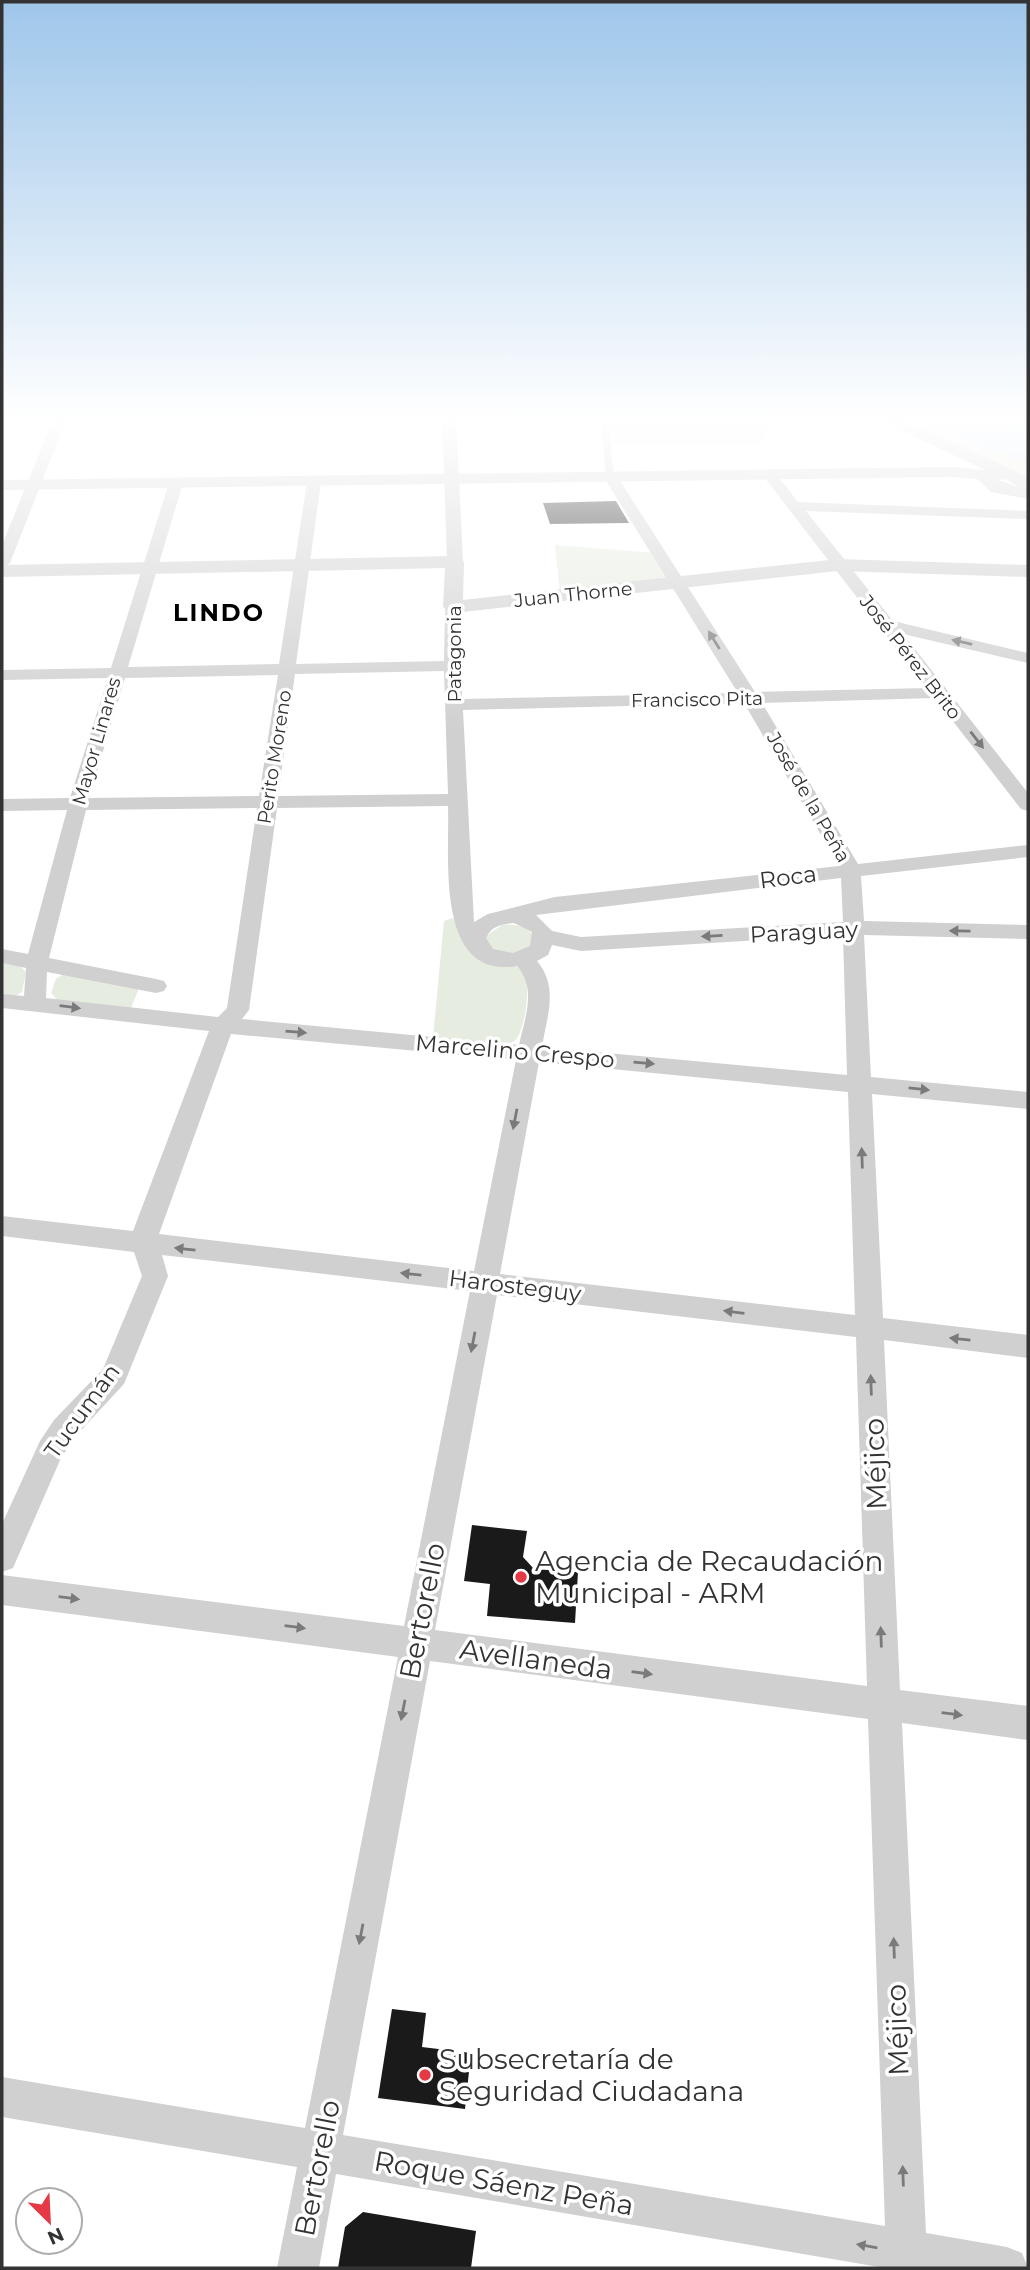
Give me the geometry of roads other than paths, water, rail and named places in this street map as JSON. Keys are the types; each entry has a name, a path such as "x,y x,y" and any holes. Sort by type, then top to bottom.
{"street":[{"path":"2,563 18,521"},
{"name":"Mayor Linares","path":"35,1003 37,962 78,804 115,673 165,521"},
{"name":"Perito Moreno","path":"223,1026 238,1010 266,802 289,670 309,521"},
{"name":"Patagonia","path":"454,521 456,562 452,666 463,893 461,921 476,945"},
{"name":"José de la Peña","path":"639,521 750,698 851,869"},
{"name":"José Pérez Brito","path":"804,521 1028,805"},
{"path":"2,571 456,562"},
{"name":"Juan Thorne","path":"453,607 838,565 1028,572"},
{"path":"887,625 1028,658"},
{"path":"2,675 452,666"},
{"name":"Francisco Pita","path":"454,705 939,692"},
{"path":"2,805 458,800"},
{"name":"Roca","path":"631,896 1028,850"},
{"name":"Méjico","path":"851,869 906,2260"},
{"path":"463,893 474,909 500,917 525,918 544,934"},
{"path":"631,896 566,917 544,934 540,950 523,959 500,960 482,952 476,945 477,931 500,917 555,904 631,896"},
{"name":"Paraguay","path":"544,934 580,944 853,928 1028,932"},
{"path":"541,990 554,958 580,944"},
{"path":"2,956 156,986"},
{"path":"523,959 536,974 541,990"},
{"name":"Bertorello","path":"298,2268 527,1052 541,990"},
{"name":"Marcelino Crespo","path":"2,1001 223,1026 1028,1100"},
{"name":"Tucumán","path":"2,1558 50,1450 64,1429 114,1376 155,1276 145,1244 146,1228 223,1026"},
{"name":"Harosteguy","path":"2,1226 1028,1346"},
{"name":"Avellaneda","path":"2,1590 1028,1723"},
{"name":"Roque Sáenz Peña","path":"2,2097 320,2152 906,2260 1007,2268"}],"place":[{"name":"Agencia de Recaudación Municipal - ARM","path":"521,1577"},
{"name":"Subsecretaría de Seguridad Ciudadana","path":"425,2075"}],"district":[{"name":"LINDO","path":"219,613"}]}
